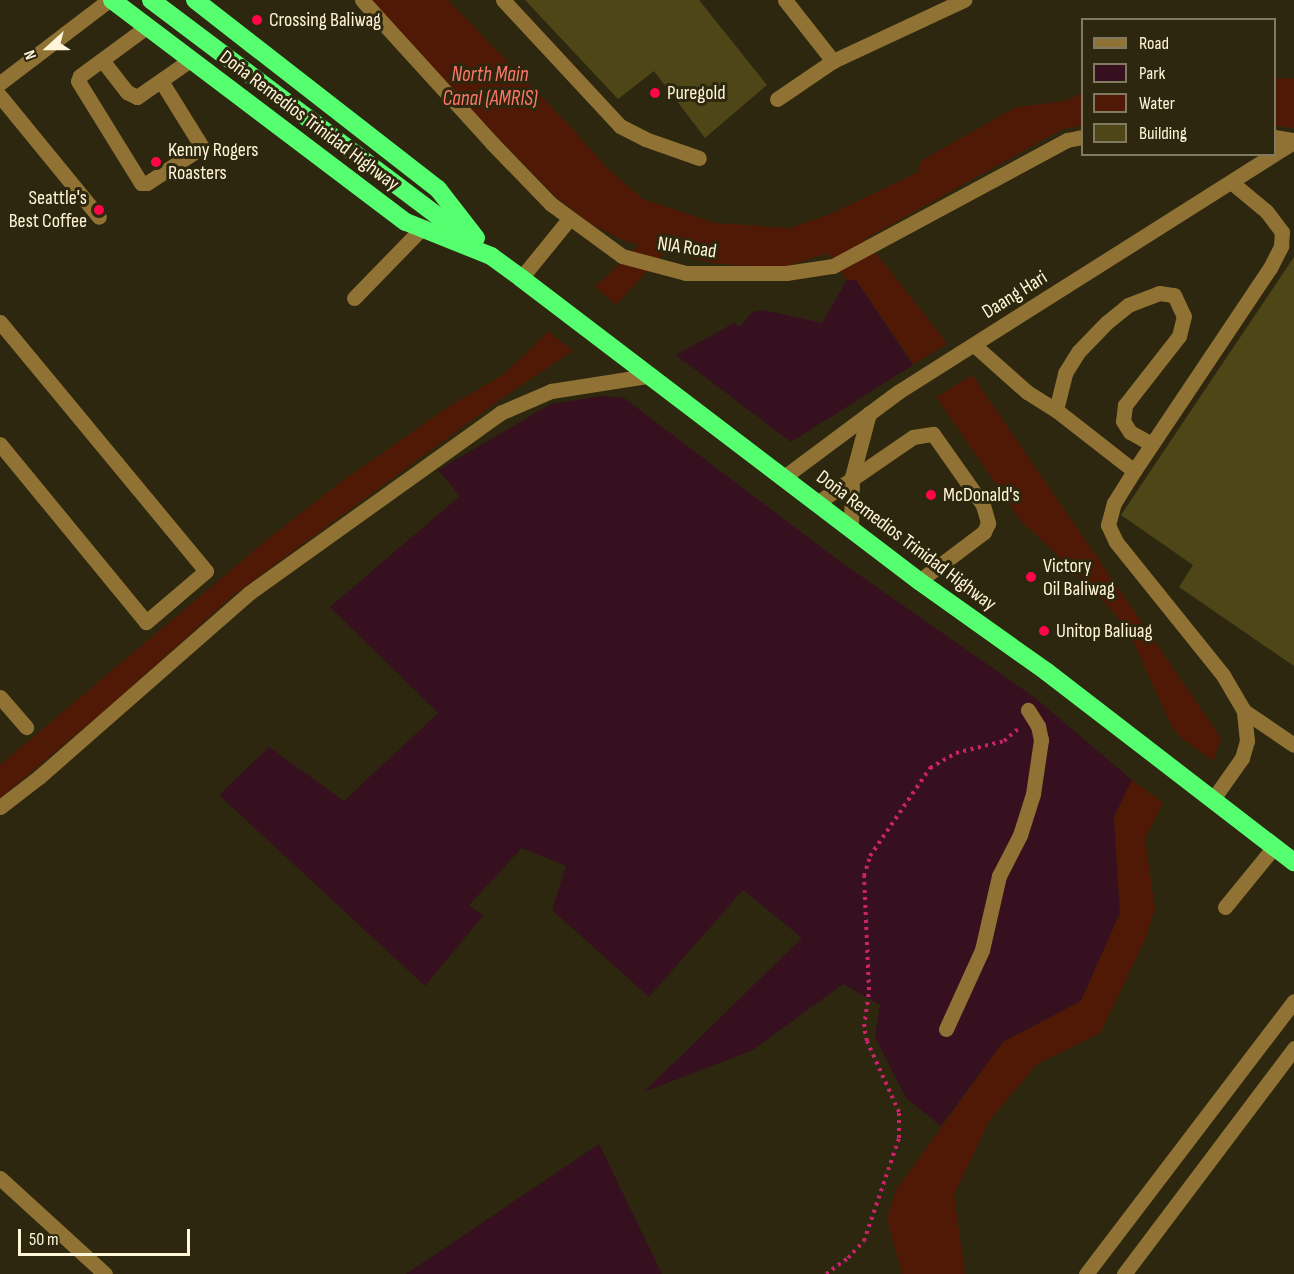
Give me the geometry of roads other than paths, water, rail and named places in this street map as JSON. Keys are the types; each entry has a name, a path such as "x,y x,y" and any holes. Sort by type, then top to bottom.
{"highway":[{"name":"Doña Remedios Trinidad Highway","path":"111,0 406,222 490,256 521,278 919,581 1047,672 1294,862"},
{"path":"151,0 490,256"},
{"name":"Doña Remedios Trinidad Highway","path":"195,0 438,189 490,256"}],"street":[{"path":"0,83 111,0"},
{"name":"NIA Road","path":"362,0 492,143 551,204 622,256 686,273 786,273 832,266 1067,140 1081,137"},
{"path":"503,0 620,126 645,139 699,158"},
{"path":"785,0 833,61"},
{"path":"777,99 833,61 964,0"},
{"path":"146,28 80,76 79,86 141,183 147,183 202,147 161,81"},
{"path":"102,60 132,96 137,97 190,60"},
{"path":"0,96 99,216"},
{"path":"1276,137 1294,141"},
{"name":"Daang Hari","path":"1276,153 1294,141"},
{"name":"Daang Hari","path":"784,477 869,413 922,378 1271,156"},
{"path":"1213,799 1242,758 1247,741 1244,711 1223,675 1116,542 1108,525 1114,503 1270,268 1288,229 1231,182"},
{"path":"521,278 570,218"},
{"path":"354,298 422,228"},
{"path":"1056,410 1065,373 1079,351 1106,323 1128,305 1159,293 1174,295 1184,316 1179,336 1125,405 1123,421 1130,432 1152,444"},
{"path":"0,322 206,571 146,622 0,444"},
{"path":"974,345 1027,392 1056,410 1134,471"},
{"path":"0,807 39,777 249,593 501,413 551,391 647,375"},
{"path":"851,529 852,477 869,413"},
{"path":"817,503 913,437 929,434 939,439 983,505 988,517 984,532 919,581"},
{"path":"0,697 26,727"},
{"path":"946,1029 982,950 999,876 1020,835 1033,794 1041,740 1038,726 1028,710"},
{"path":"1244,711 1294,746"},
{"path":"1225,907 1274,847"},
{"path":"1086,1274 1294,1001"},
{"path":"1124,1274 1294,1048"},
{"path":"0,1178 105,1274"}],"water":[{"path":"369,0 448,0 567,123 607,168 643,199 715,223 790,228 833,213 1081,93 1081,126 1063,129 865,239 972,375 1221,738 1213,761 1163,803 1145,838 1155,909 1145,940 1100,1033 1037,1064 989,1121 954,1195 965,1274 902,1274 887,1219 896,1190 1003,1042 1081,1001 1120,913 1114,817 1132,780 1182,739 1171,725 1127,628 1088,584 1021,521 856,280 847,280 828,253 788,266 745,266 712,263 666,251 574,350 498,401 232,596 118,699 0,798 0,765 269,538 345,479 448,407 504,374 639,245 622,240 589,223 557,198 462,101"},
{"path":"1294,78 1294,128 1276,126 1276,79"}],"waterway":[{"name":"North Main Canal (AMRIS)","path":"931,169 1019,119 1081,111"}],"place":[{"name":"Crossing Baliwag","path":"257,20"},
{"name":"Puregold","path":"655,93"},
{"name":"Kenny Rogers Roasters","path":"156,162"},
{"name":"Seattle's Best Coffee","path":"99,210"},
{"name":"McDonald's","path":"931,495"},
{"name":"Victory Oil Baliwag","path":"1031,577"},
{"name":"Unitop Baliuag","path":"1044,631"}]}
